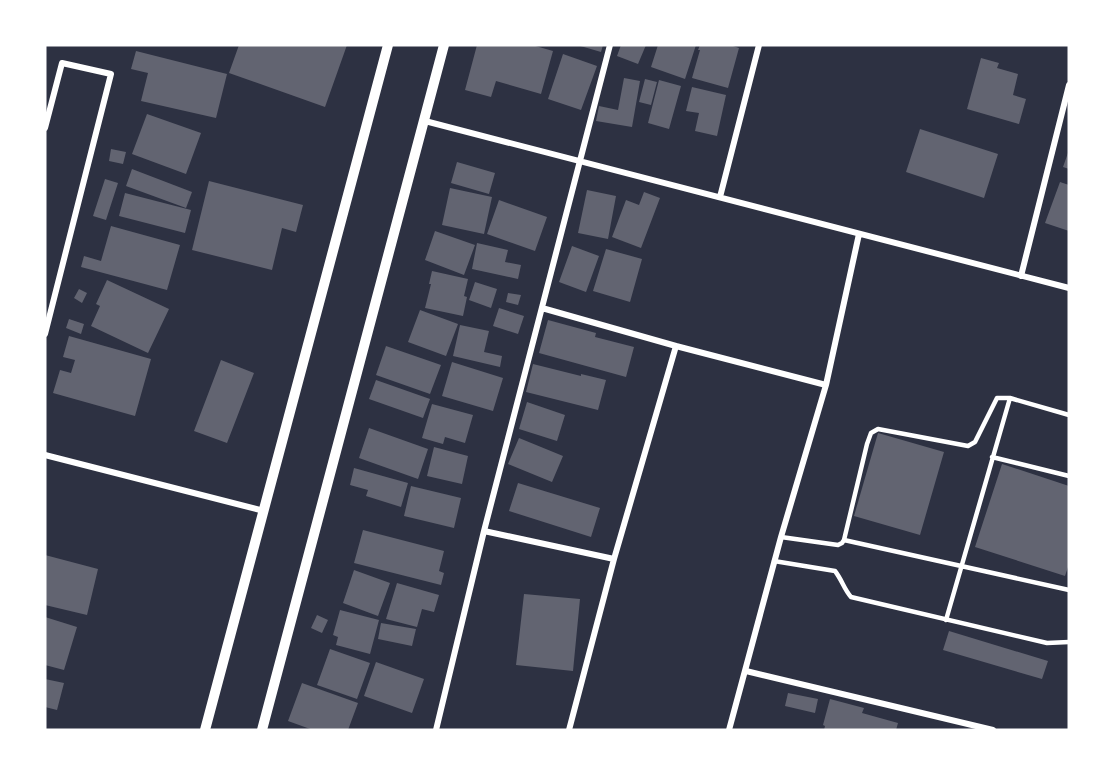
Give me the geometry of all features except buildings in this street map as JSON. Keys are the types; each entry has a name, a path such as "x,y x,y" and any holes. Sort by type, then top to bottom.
{"street":[{"path":"205,730 388,45"},
{"path":"262,730 444,45"},
{"path":"436,730 484,531 610,45"},
{"path":"720,197 759,45"},
{"path":"45,128 62,63 111,74 45,334"},
{"path":"1021,276 1066,111 1069,85"},
{"path":"424,121 1069,288"},
{"path":"729,730 774,561 826,385 859,234"},
{"path":"542,308 675,346 826,385"},
{"path":"569,730 614,560 675,346"},
{"path":"45,455 264,511"},
{"path":"484,531 614,560"},
{"path":"746,671 993,730"}],"lane":[{"path":"781,537 838,545 842,543 867,444 872,433 878,429 968,446 975,442 997,398 1010,398 1069,415"},
{"path":"946,620 1010,398"},
{"path":"992,457 1069,476"},
{"path":"844,540 1069,590"},
{"path":"774,561 835,571 851,597 1047,643 1069,642"}]}
